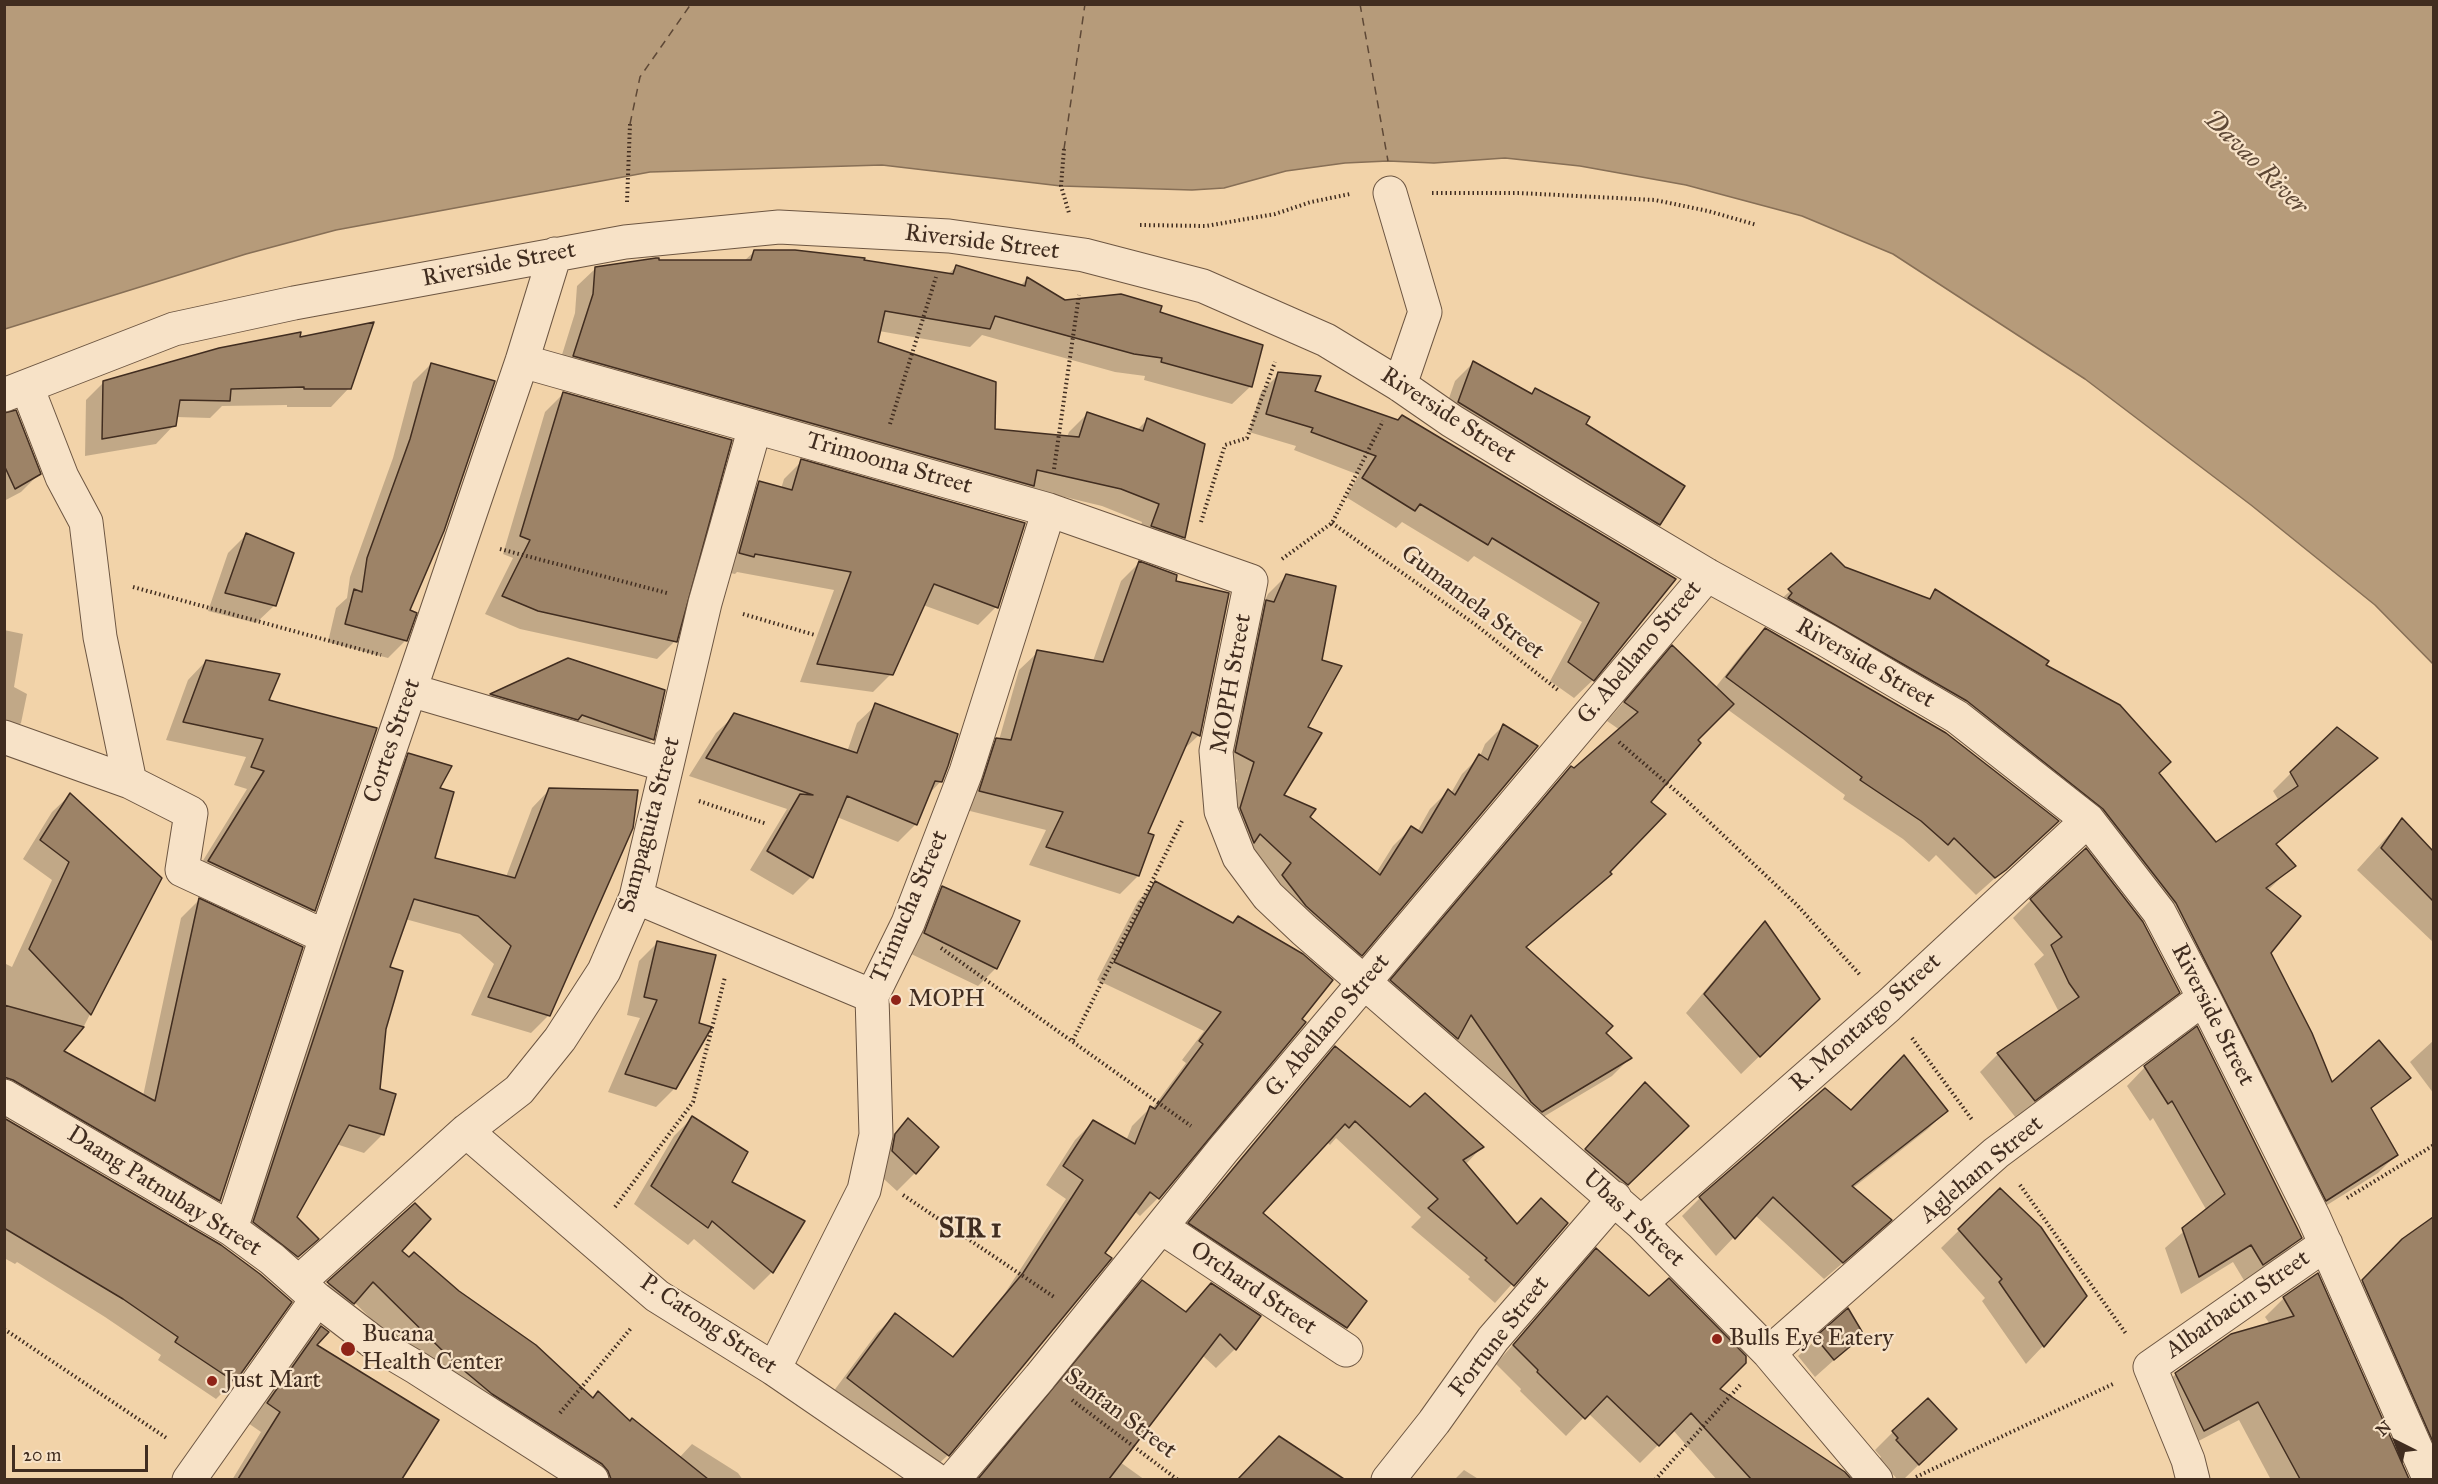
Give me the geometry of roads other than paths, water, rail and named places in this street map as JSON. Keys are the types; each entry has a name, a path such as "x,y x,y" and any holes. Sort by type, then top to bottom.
{"street":[{"path":"1390,193 1425,312 1400,385"},
{"name":"Riverside Street","path":"16,391 174,329 294,303 625,242 779,227 949,236 1084,255 1203,286 1326,340 1400,385 1462,427 1707,575 1826,640 1957,717 2088,820 2159,912 2204,998 2320,1231 2430,1479"},
{"name":"Cortes Street","path":"231,1229 326,937 522,361 555,254"},
{"name":"Trimooma Street","path":"522,361 1048,510 1251,581"},
{"path":"16,391 86,522 100,637 130,782"},
{"name":"Sampaguita Street","path":"308,1291 466,1131 519,1090 560,1039 604,971 636,897 705,603 755,427"},
{"name":"Trimucha Street","path":"774,1369 864,1190 876,1135 872,996 908,923 966,772 1048,510"},
{"name":"G. Abellano Street","path":"953,1479 1040,1377 1223,1150 1707,575"},
{"name":"MOPH Street","path":"1251,581 1216,751 1221,811 1239,857 1268,897 1365,983"},
{"path":"414,678 664,776"},
{"path":"4,737 130,782 191,813 182,870 326,937"},
{"name":"R. Montargo Street","path":"1641,1223 1888,1006 2088,820"},
{"path":"636,897 872,996"},
{"name":"Ubas 1 Street","path":"1365,983 1615,1198 1641,1223 1769,1353 1876,1479"},
{"name":"Agleham Street","path":"1769,1353 1996,1153 2204,998"},
{"name":"Daang Patnubay Street","path":"4,1096 231,1229 273,1259 308,1291 373,1342 592,1479"},
{"name":"P. Catong Street","path":"466,1131 657,1296 774,1369 936,1479"},
{"name":"Fortune Street","path":"1388,1479 1434,1422 1493,1339 1615,1198"},
{"name":"Orchard Street","path":"1161,1227 1346,1350"},
{"name":"Albarbacin Street","path":"2193,1479 2188,1460 2150,1367 2320,1231"},
{"path":"195,1470 308,1291"}],"water":[{"name":"Davao River","path":"5,4 2433,5 2433,664 2375,605 2251,505 2085,379 1893,254 1802,216 1686,185 1580,166 1505,158 1434,163 1388,161 1345,163 1286,171 1224,188 1192,190 1061,186 882,165 650,172 336,230 246,254 5,329"}],"place":[{"name":"MOPH","path":"896,1000"},
{"name":"Bulls Eye Eatery","path":"1717,1339"},
{"name":"Bucana Health Center","path":"348,1349"},
{"name":"Just Mart","path":"212,1381"}],"district":[{"name":"SIR 1","path":"970,1230"}]}
